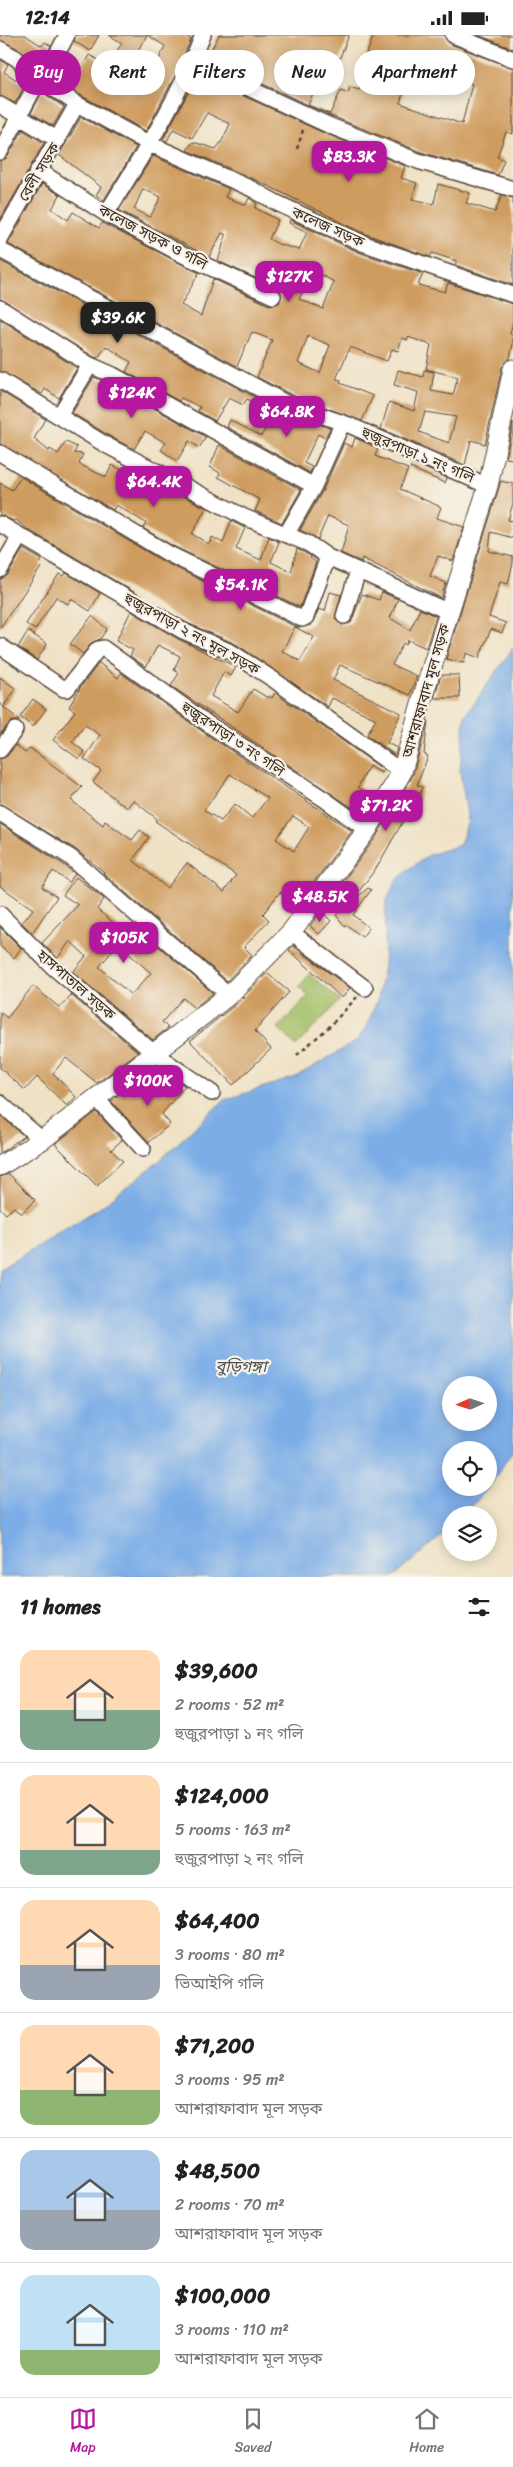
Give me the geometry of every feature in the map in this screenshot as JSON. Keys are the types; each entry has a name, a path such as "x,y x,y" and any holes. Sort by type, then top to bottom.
{"street":[{"path":"58,50 67,35"},
{"path":"197,50 203,35"},
{"path":"453,35 513,59"},
{"path":"0,49 15,57"},
{"path":"0,151 32,95"},
{"path":"64,95 77,104"},
{"path":"106,214 150,144 176,95"},
{"path":"264,95 308,116 418,161 513,189"},
{"name":"বেলী সড়ক","path":"0,239 77,104"},
{"name":"কলেজ সড়ক","path":"77,104 150,144 252,189 276,203 362,243 513,295"},
{"path":"0,105 58,140"},
{"name":"কলেজ সড়ক ও গলি","path":"38,170 106,214 185,256 273,296"},
{"name":"হুজুরপাড়া ১ নং গলি","path":"0,250 288,404 342,424 488,486"},
{"path":"0,308 90,365 113,375 314,486"},
{"path":"59,416 90,365"},
{"name":"আশরাফাবাদ মূল সড়ক","path":"0,1166 42,1140 95,1097 155,1054 229,995 291,932 367,831 402,772 488,486 513,369"},
{"path":"0,380 106,445 236,513 309,544 328,557 449,612"},
{"path":"286,535 314,486 342,424"},
{"path":"0,453 169,554 302,619 306,617 328,557"},
{"name":"হুজুরপাড়া ২ নং মূল সড়ক","path":"0,524 183,631 231,652 274,680 402,772"},
{"path":"0,569 20,536"},
{"path":"344,616 358,571"},
{"name":"হুজুরপাড়া ৩ নং গলি","path":"0,646 64,689 67,689 98,649 102,648 211,726 324,799 367,831"},
{"path":"0,750 15,730"},
{"path":"0,813 70,857 229,995"},
{"name":"হাসপাতাল সড়ক","path":"0,914 53,967 155,1054 212,1093"},
{"path":"291,932 366,987"},
{"path":"95,1097 144,1149"},
{"path":"0,1103 42,1140"}],"path":[{"path":"297,149 297,142 308,116"},
{"path":"297,1055 330,1026 366,987"}],"green space":[{"path":"309,974 340,1000 296,1046 278,1028 308,996 299,987"}],"water":[{"name":"বুড়িগঙ্গা","path":"513,648 513,1450 497,1475 497,1441 442,1441 442,1496 481,1496 472,1506 442,1506 442,1536 393,1577 0,1577 0,1269 101,1207 158,1162 224,1100 296,1077 358,1040 369,1021 378,998 384,966 386,902 396,881 406,871 429,855 460,845 468,821 460,771 465,716"}],"building":[{"path":"0,35 25,35 42,46 45,42 51,46 49,50 21,50 0,40"},
{"path":"76,35 99,35 90,51 74,41"},
{"path":"109,35 147,35 138,50 118,50 122,43"},
{"path":"147,35 185,35 191,39 186,50 175,50 175,76 174,78 146,131 80,95 81,69 89,55 91,56 91,95 165,95 165,50 163,50 165,46"},
{"path":"219,35 349,35 343,50 274,50 274,89 264,85 264,50 211,50"},
{"path":"374,35 444,35 450,44 466,50 368,50"},
{"path":"478,35 513,35 513,49"},
{"path":"475,54 513,68 513,134 506,132 497,157 504,160 498,175 421,152 310,106 330,114 339,95 344,95 344,91 348,93 350,87 354,88 354,95 402,95 400,103 462,124 469,95 475,95"},
{"path":"0,60 8,64 4,72 15,79 15,95 19,95 15,103 0,96"},
{"path":"40,95 46,95 64,107 53,126 31,113"},
{"path":"187,95 241,95 324,133 405,166 401,178 417,183 412,199 434,204 438,184 470,193 466,203 495,212 502,195 513,198 513,285 455,265 457,261 432,253 430,257 366,234 256,180 187,150 193,142 216,149 222,141 230,124 207,113 192,138 173,129 167,141 163,139"},
{"path":"287,95 312,95 308,105"},
{"path":"81,117 136,147 104,200 96,195 101,187 59,155"},
{"path":"23,130 44,143 0,220 0,161 8,156"},
{"path":"153,156 229,189 225,197 246,205 249,198 257,203 255,208 278,220 269,239 278,244 299,250 307,232 289,223 290,220 358,252 423,274 418,285 445,292 448,283 513,304 513,321 510,334 513,335 513,344 510,358 502,367 485,444 471,440 465,465 381,429 389,402 414,411 418,392 394,385 398,370 423,377 424,370 434,372 431,391 453,395 458,377 426,369 431,345 408,337 407,340 402,338 398,351 392,349 387,361 350,347 336,379 341,380 340,383 373,396 362,421 292,395 257,377 272,340 252,332 237,366 8,244 42,184 60,195 52,209 68,220 73,212 99,228 102,223 199,273 181,305 201,316 213,279 269,305 279,303 282,295 277,288 218,261 226,235 222,233 209,257 119,210","holes":["143,189 161,197 150,217 134,209","314,271 334,282 323,309 299,299","308,336 330,345 320,373 298,363","425,412 456,417 449,443 419,432"]},
{"path":"0,261 260,400 257,404 247,399 243,405 229,398 215,421 198,411 200,407 181,398 179,401 126,372 131,362 106,346 98,358 94,357 0,299"},
{"path":"0,319 77,368 59,398 45,389 42,394 0,371"},
{"path":"94,377 109,383 206,437 199,448 189,441 177,461 161,450 166,443 145,431 134,449 111,437 72,413"},
{"path":"0,391 45,419 34,439 49,451 50,449 58,454 66,442 77,447 74,453 83,454 79,464 95,472 106,477 112,465 135,476 137,472 206,508 192,534 209,544 212,537 223,543 231,521 245,528 236,549 261,560 269,537 279,542 271,562 291,572 297,549 311,556 310,558 316,562 300,607 173,546 143,528 146,523 116,505 113,510 0,444"},
{"path":"281,411 330,428 325,438 318,434 304,463 312,467 310,473 227,427 230,420 261,436 268,425 273,428"},
{"path":"513,423 513,459 506,458"},
{"path":"355,438 378,448 375,456 408,469 400,489 441,507 437,518 464,527 453,561 438,556 430,576 446,583 441,598 362,558 361,562 341,553 349,525 328,516 318,539 300,530 323,490 344,443 352,447"},
{"path":"219,445 301,490 282,523 255,511 260,500 218,477 220,473 210,467"},
{"path":"413,463 447,478 445,483 410,468"},
{"path":"21,477 164,562 298,628 311,625 319,609 325,611 330,592 341,595 335,618 342,625 351,623 362,594 379,600 382,592 398,599 390,618 410,630 420,609 436,616 426,648 408,640 406,645 403,643 392,665 417,676 410,695 340,665 333,680 401,713 387,743 397,748 395,755 367,735 376,719 332,698 328,707 236,644 187,623 30,531 16,520 14,521 0,515 0,483 12,490","holes":["295,627 314,637 300,661 282,651"]},
{"path":"501,481 513,484 513,503 508,520 513,521 513,538 491,532 489,551 513,557 513,563 508,584 500,582 489,617 506,623 502,633 491,629 479,658 466,653 464,663 446,659"},
{"path":"23,549 42,560 40,564 42,566 0,628 0,580 8,575"},
{"path":"66,573 100,593 90,611 71,599 68,604 56,597 35,630 26,624 59,574 64,576"},
{"path":"131,611 178,639 236,667 231,676 224,672 211,696 238,712 253,689 268,698 269,696 272,698 275,693 384,770 382,773 369,766 358,787 374,797 363,815 171,686 179,673 174,670 180,656 158,645 146,667 130,656 133,650 116,641"},
{"path":"92,616 107,629 100,639 91,643 83,654 70,644"},
{"path":"28,631 47,644 37,660 18,647"},
{"path":"99,663 118,678 121,673 206,734 352,831 296,906 280,892 263,914 269,920 244,947 252,955 227,981 104,872 75,849 0,804 0,759 7,756 16,745 25,753 30,748 82,787 71,800 103,825 105,821 132,840 140,830 149,837 133,860 167,888 187,863 224,892 236,875 155,821 157,819 133,800 127,808 93,782 101,771 84,759 100,735 85,725 72,742 85,752 79,759 53,740 75,711 69,707 80,688","holes":["230,774 268,798 252,818 235,804 221,821 204,810","293,816 309,827 294,851 276,839"]},
{"path":"441,675 459,675 460,698 434,698"},
{"path":"0,677 16,689 3,707 20,720 11,722 0,734"},
{"path":"33,699 46,709 33,727 20,717"},
{"path":"428,720 424,754 428,756 417,785 422,787 418,801 415,800 377,867 353,899 338,888 376,837 397,802 400,804 404,791 413,775"},
{"path":"0,824 75,874 69,882 53,871 42,887 57,897 32,933 22,923 33,909 0,886"},
{"path":"76,877 104,899 97,909 128,935 136,927 213,993 194,1008 183,998 162,1022 168,1028 153,1040 73,972 86,956 70,941 58,958 42,943 78,905 63,895","holes":["118,944 151,973 131,995 99,967"]},
{"path":"368,888 371,890 353,915 369,928 362,937 346,924 345,926 336,915"},
{"path":"321,911 331,921 319,934 310,926"},
{"path":"0,927 21,948 14,958 0,946"},
{"path":"293,946 350,988 342,998 289,950"},
{"path":"267,973 289,992 255,1031 271,1049 233,1085 190,1041 236,1004"},
{"path":"33,986 60,1008 71,995 138,1052 97,1083 66,1058 53,1073 76,1097 67,1106 37,1077 25,1090 0,1068 0,1012 7,1018"},
{"path":"148,1076 164,1094 177,1080 185,1086 162,1114 170,1124 149,1142 111,1101 125,1090 128,1094"},
{"path":"96,1112 122,1140 111,1150 123,1161 97,1186 55,1144"},
{"path":"0,1115 24,1136 0,1153"},
{"path":"9,1174 35,1200 21,1214 14,1207 6,1214 0,1208 0,1177"}]}
